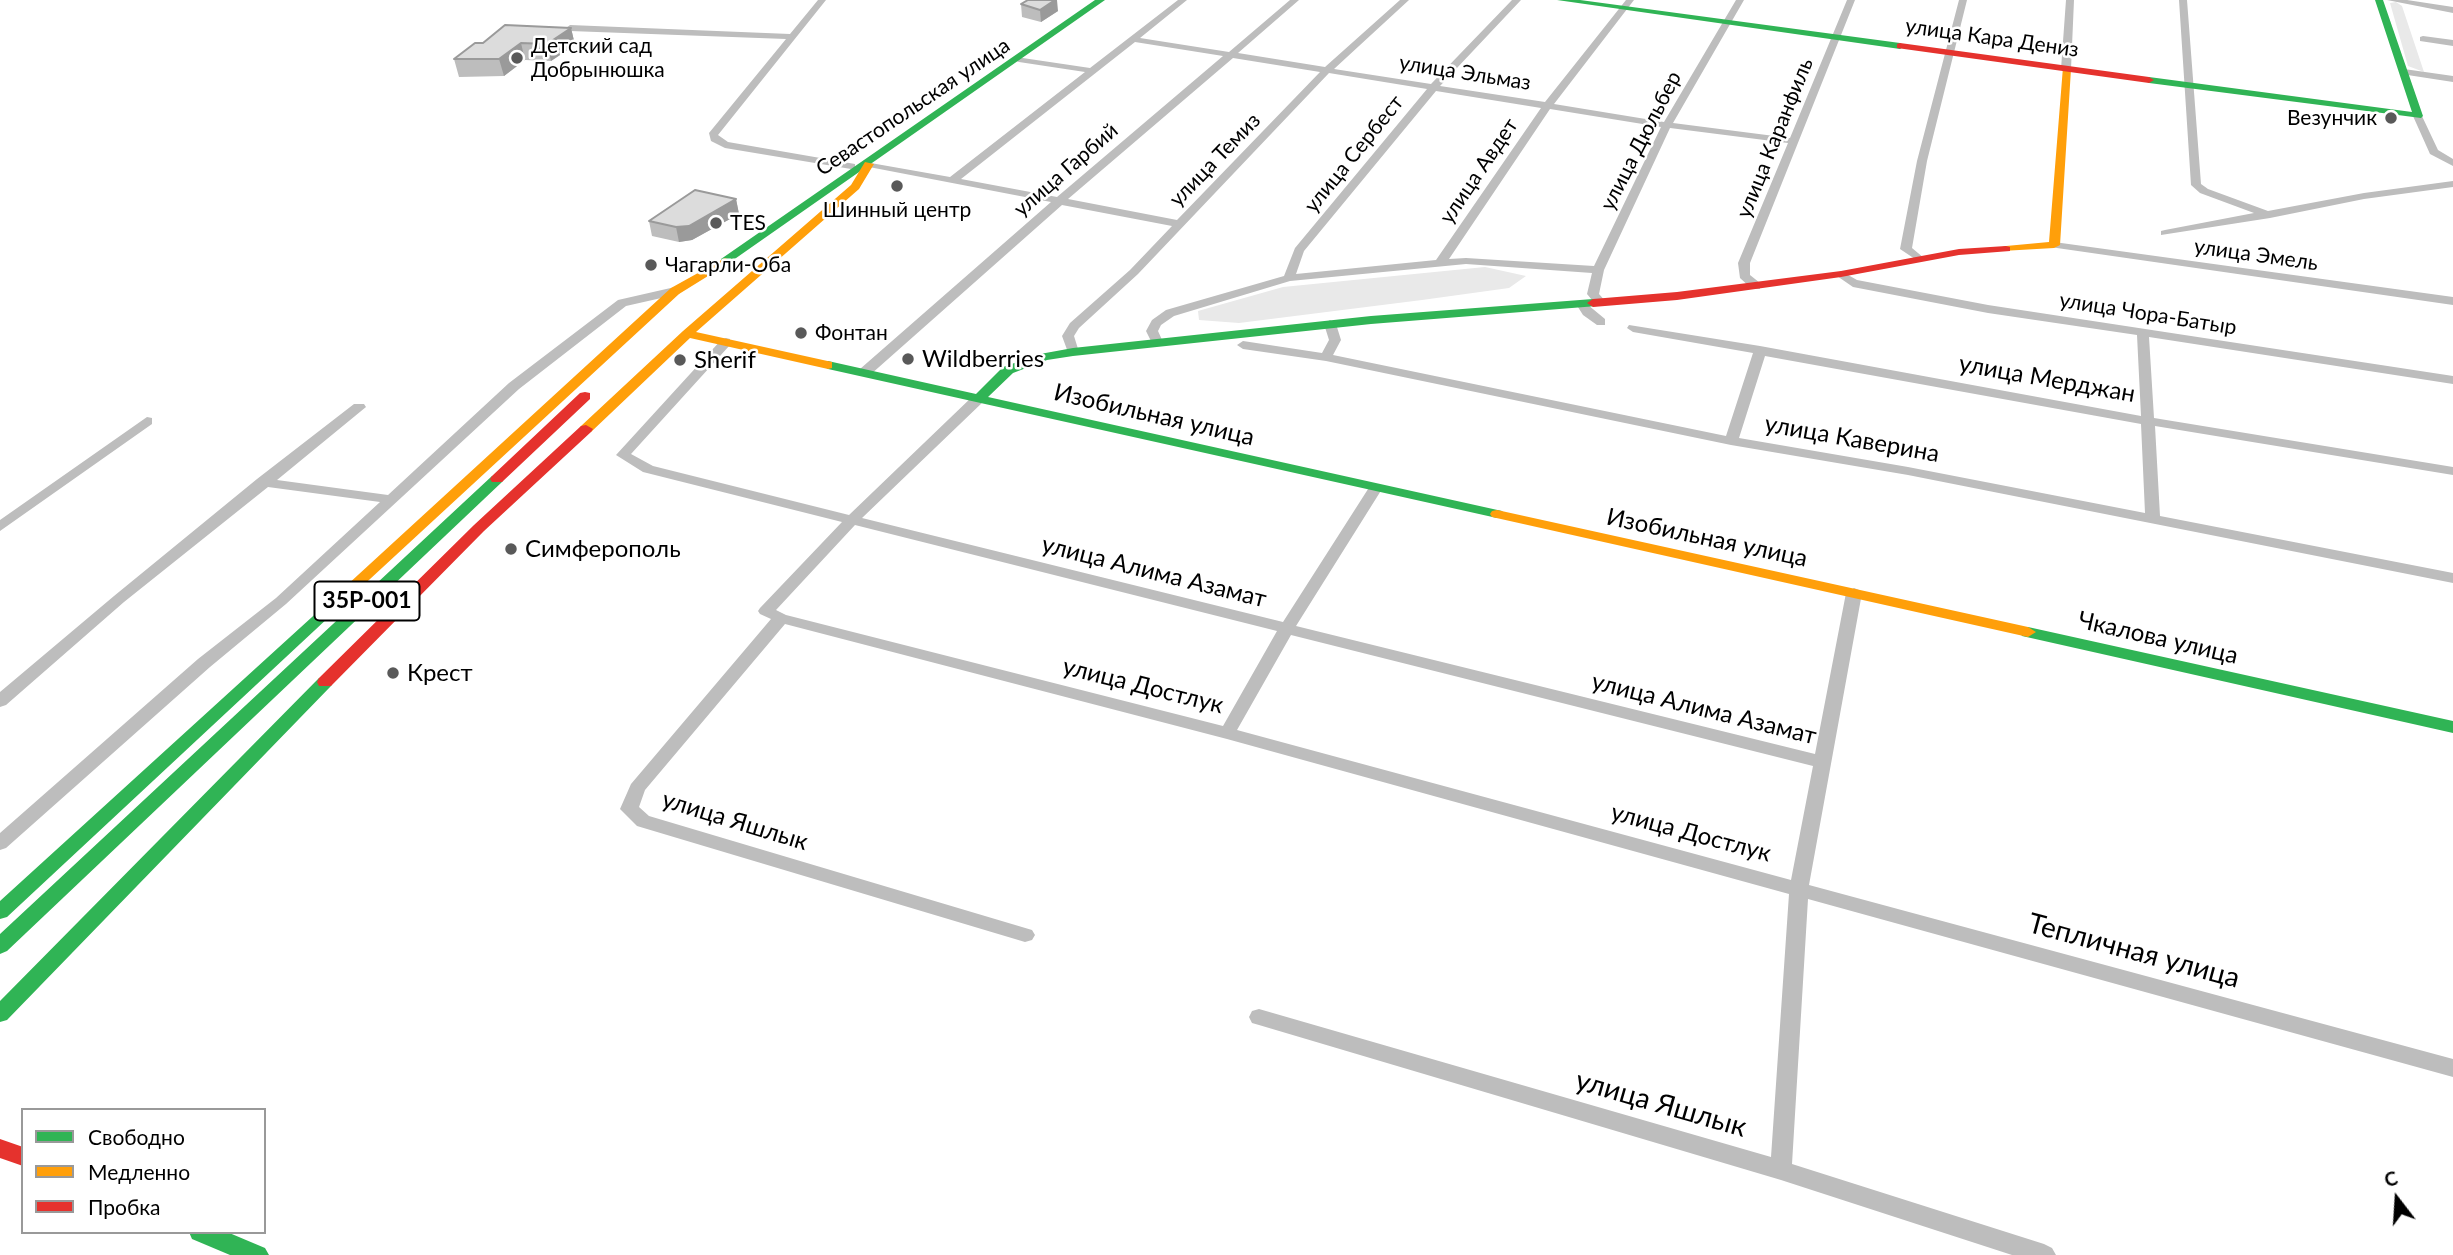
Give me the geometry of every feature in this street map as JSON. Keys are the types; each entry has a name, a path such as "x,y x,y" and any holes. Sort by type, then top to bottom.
{"main road":[{"name":"Севастопольская улица","path":"741,251 1101,0"},
{"name":"улица Кара Дениз","path":"1561,0 1625,4 1727,24 2418,116"},
{"path":"2379,0 2418,116"},
{"path":"979,398 1007,370 1044,357 1073,352 1330,324 1601,303 1842,274 1918,258 2054,245 2066,69"},
{"path":"0,1014 175,832 470,536 663,355 855,187 869,164"},
{"path":"808,226 825,192"},
{"name":"35Р-001","path":"0,912 232,701 605,353 675,292 741,251"},
{"name":"35Р-001","path":"0,946 741,251"},
{"path":"715,309 706,323 707,333 726,342"},
{"name":"Изобильная улица","path":"687,334 1854,593"},
{"path":"663,355 692,342 726,342"},
{"name":"Чкалова улица","path":"1854,593 2453,727"},
{"path":"0,1148 21,1156"},
{"path":"205,1234 257,1255"}],"street":[{"path":"822,0 713,135 716,141 724,145 851,166"},
{"path":"951,181 1183,0"},
{"name":"улица Гарбий","path":"865,372 1058,202 1295,0"},
{"name":"улица Темиз","path":"1073,352 1068,336 1074,326 1134,272 1326,71 1405,0"},
{"name":"улица Сербест","path":"1289,278 1299,250 1433,88 1517,0"},
{"name":"улица Дюльбер","path":"1601,303 1593,294 1598,270 1667,125 1740,0"},
{"name":"улица Каранфиль","path":"1756,286 1744,276 1744,263 1851,0"},
{"path":"1918,258 1906,249 1922,161 1963,0"},
{"path":"2066,69 2070,0"},
{"path":"2183,0 2187,85 2198,188 2272,215"},
{"path":"2391,0 2453,10"},
{"name":"улица Авдет","path":"1438,265 1548,106 1625,4"},
{"path":"570,27 789,36"},
{"name":"улица Эльмаз","path":"1133,39 1667,125 1792,141"},
{"path":"2423,39 2453,43"},
{"path":"1019,59 1094,71"},
{"path":"2404,72 2453,79"},
{"path":"2418,116 2434,152 2453,163"},
{"path":"869,164 1179,225"},
{"path":"2165,233 2364,196 2453,184"},
{"name":"улица Эмель","path":"2054,245 2453,302"},
{"path":"1157,342 1152,331 1156,323 1170,313 1289,278 1466,261 1598,270"},
{"name":"улица Чора-Батыр","path":"1842,274 1853,283 1988,309 2453,380"},
{"path":"0,843 204,663 281,601 514,386 618,306 630,300 675,292"},
{"path":"1582,304 1587,313 1601,322"},
{"path":"1326,357 1335,340 1330,324"},
{"name":"улица Мерджан","path":"1633,328 2148,421 2453,471"},
{"path":"2143,333 2153,521"},
{"name":"улица Алима Азамат","path":"726,342 623,455 648,469 1823,762"},
{"name":"улица Каверина","path":"1243,345 1326,357 1731,441 1908,471 2453,578"},
{"path":"1731,441 1760,350"},
{"path":"781,618 766,611 852,520 979,398"},
{"path":"0,701 262,482 359,407"},
{"path":"0,527 147,421"},
{"path":"262,482 389,499"},
{"path":"1227,733 1287,628 1376,489"},
{"path":"1781,1170 1799,888 1854,593"},
{"name":"улица Достлук","path":"781,618 1227,733 1799,888"},
{"name":"улица Яшлык","path":"781,618 637,788 629,809 643,821 1025,935"},
{"name":"Тепличная улица","path":"1799,888 2453,1068"},
{"name":"улица Яшлык","path":"1259,1017 1781,1170 2044,1255"}],"shaded area":[{"path":"2396,2 2402,6 2424,72 2408,66 2390,3"},
{"path":"1485,267 1526,276 1509,288 1422,300 1239,323 1199,320 1198,311 1283,287"}],"building":[{"path":"1028,0 1055,0 1040,10 1021,4"},
{"path":"505,25 571,28 547,44 521,43 499,59 454,59 475,43 483,43"},
{"path":"695,190 736,199 689,226 676,227 649,221"}],"traffic: fast":[{"path":"725,261 1101,0"},
{"path":"1561,0 1900,46"},
{"path":"2149,80 2418,116 2379,0"},
{"path":"979,398 1008,370 1044,357 1073,352 1371,320 1593,303"},
{"path":"828,365 1497,514"},
{"path":"0,946 497,479"},
{"path":"0,912 339,600"},
{"path":"2028,632 2453,727"},
{"path":"0,1014 325,682"},
{"path":"205,1234 257,1255"}],"traffic: slow":[{"path":"2006,249 2054,245 2066,69"},
{"path":"828,365 687,334 855,187 869,164"},
{"path":"339,600 675,291 725,261"},
{"path":"586,429 687,334"},
{"path":"1497,514 2028,632"}],"traffic: jam":[{"path":"1900,46 2149,80"},
{"path":"1593,303 1677,296 1841,274 1959,252 2006,249"},
{"path":"497,479 585,396"},
{"path":"325,682 479,528 586,429"},
{"path":"0,1148 21,1156"}],"place":[{"name":"Детский сад Добрынюшка","path":"517,58"},
{"name":"Везунчик","path":"2391,118"},
{"name":"Шинный центр","path":"897,186"},
{"name":"TES","path":"716,223"},
{"name":"Чагарли-Оба","path":"651,265"},
{"name":"Фонтан","path":"801,333"},
{"name":"Wildberries","path":"908,359"},
{"name":"Sherif","path":"680,360"},
{"name":"Симферополь","path":"511,549"},
{"name":"Крест","path":"393,673"}]}
